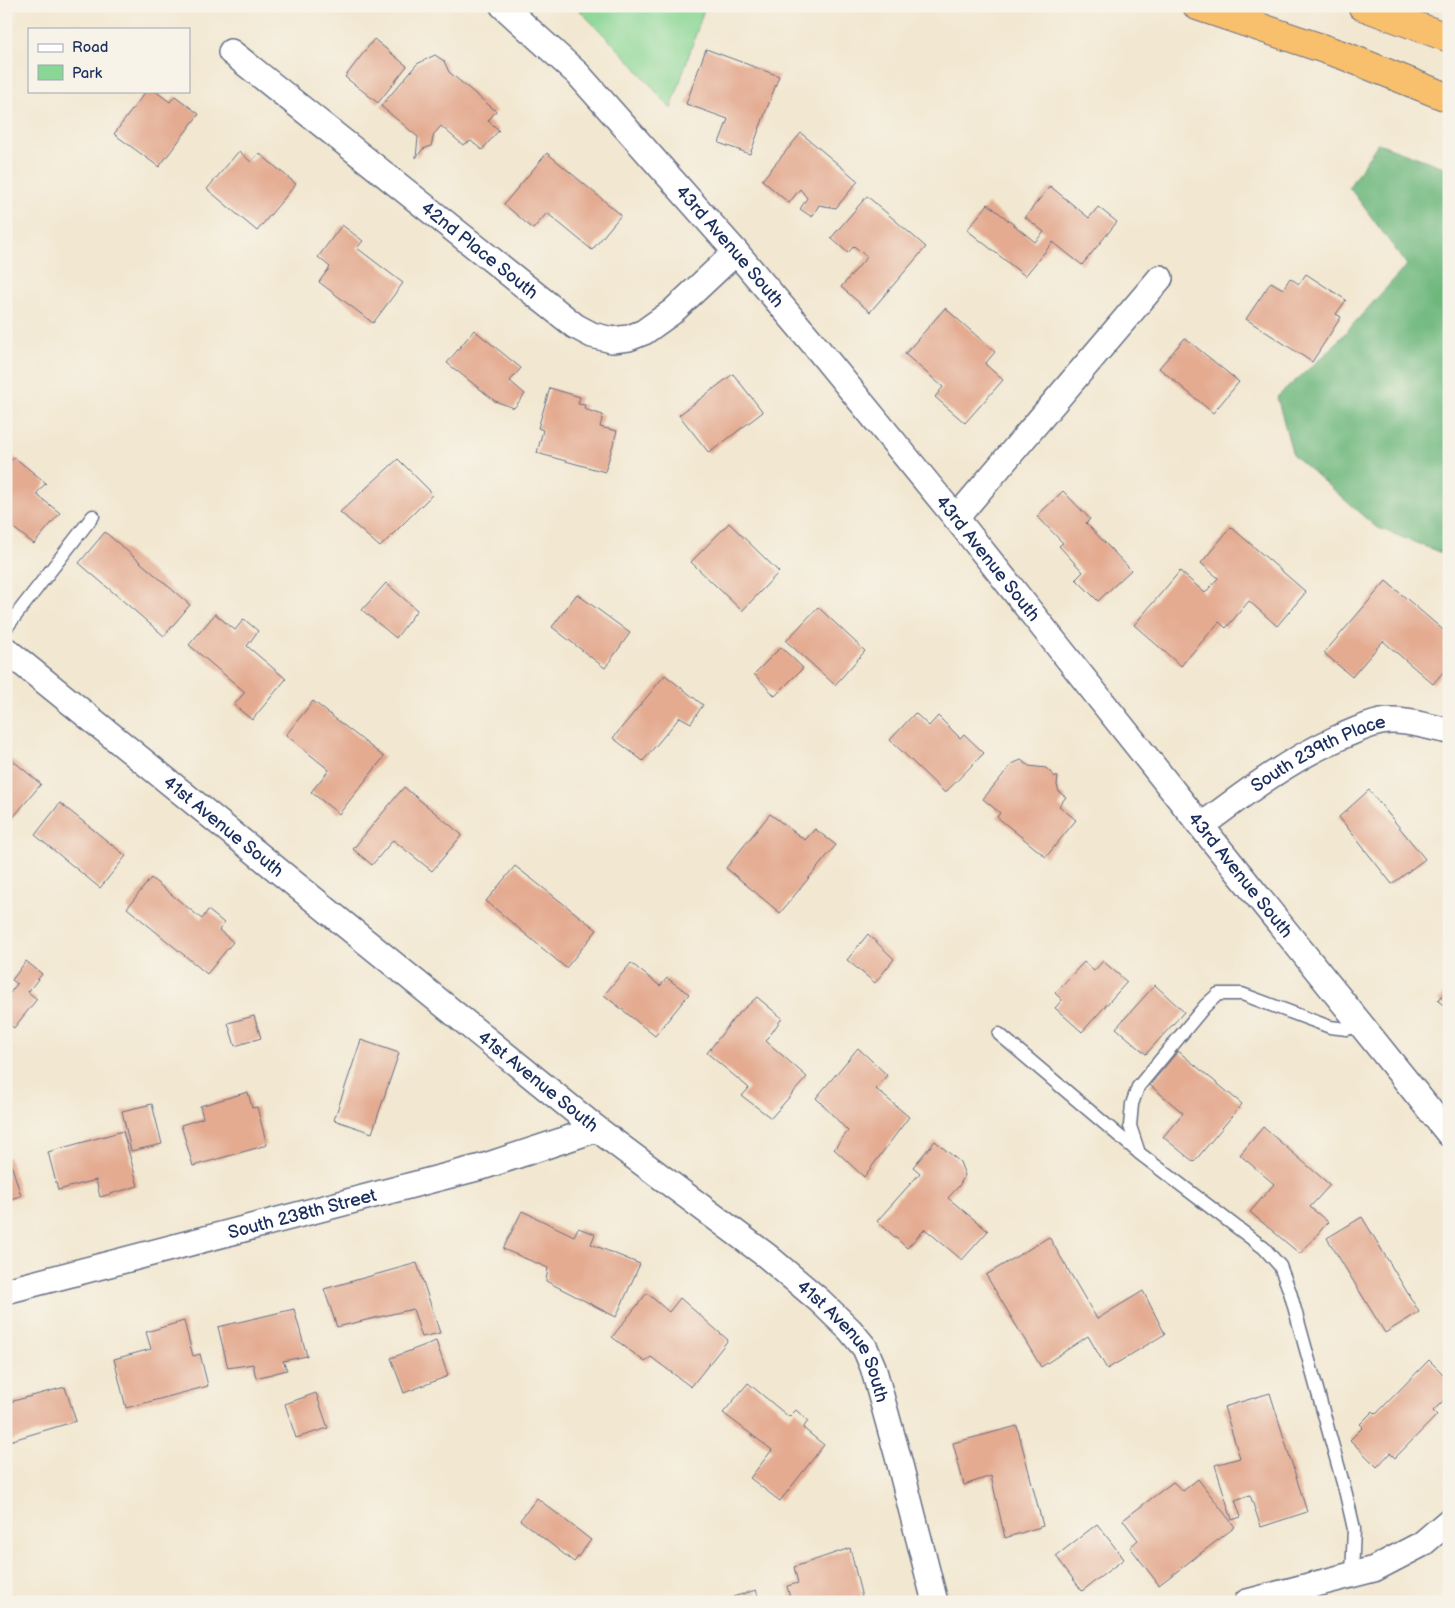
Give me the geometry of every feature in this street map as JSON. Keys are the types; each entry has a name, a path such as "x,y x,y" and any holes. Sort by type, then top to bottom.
{"highway":[{"path":"1196,6 1345,56 1449,98"},
{"path":"1362,6 1449,38"}],"street":[{"name":"43rd Avenue South","path":"503,6 578,74 736,252 956,518 1449,1134"},
{"name":"42nd Place South","path":"231,52 575,326 592,335 612,340 629,338 644,332 672,312 736,252"},
{"path":"956,518 1160,278"},
{"name":"41st Avenue South","path":"6,650 405,972 596,1129 767,1256 820,1301 850,1330 866,1348 872,1367 898,1457 935,1602"},
{"name":"South 239th Place","path":"1201,826 1254,786 1295,759 1369,725 1395,721 1449,731"},
{"name":"South 238th Street","path":"6,1292 485,1166 596,1129"},
{"path":"1247,1602 1374,1569 1422,1544 1449,1521"}],"lane":[{"path":"6,628 93,516"},
{"path":"1139,1153 1132,1134 1130,1118 1133,1098 1138,1087 1205,1006 1218,994 1242,994 1330,1027 1347,1029 1360,1025"},
{"path":"999,1034 1139,1153 1264,1248 1280,1266 1290,1292 1346,1494 1354,1529 1352,1575"}],"green space":[{"path":"575,6 705,6 671,109 630,61"},
{"path":"1378,143 1449,169 1449,556 1376,527 1293,455 1277,397 1328,352 1407,265 1349,187"}],"building":[{"path":"374,39 407,66 378,103 345,77"},
{"path":"706,49 779,76 750,154 719,143 728,119 686,104"},
{"path":"435,55 444,61 449,72 496,111 488,121 499,130 482,150 471,141 463,145 441,126 434,134 431,146 423,149 416,158 418,137 381,106 417,64"},
{"path":"145,92 156,92 170,102 175,96 199,114 159,167 114,134"},
{"path":"801,133 858,181 836,208 819,205 812,217 800,209 807,198 800,189 789,203 762,180"},
{"path":"239,151 251,162 259,153 296,184 257,231 207,189"},
{"path":"547,153 621,215 592,250 547,213 533,229 504,204"},
{"path":"1050,186 1089,218 1098,207 1117,222 1082,265 1053,242 1025,276 967,230 988,204 1035,242 1044,232 1025,217"},
{"path":"867,196 926,247 870,312 841,287 867,257 854,246 848,253 831,238"},
{"path":"342,225 363,241 357,248 403,283 373,323 319,282 330,267 318,257"},
{"path":"1306,274 1346,300 1336,314 1341,317 1312,362 1246,319 1271,282 1283,289 1290,278 1299,284"},
{"path":"945,308 995,352 985,364 1003,380 965,423 935,397 943,387 905,354"},
{"path":"474,330 521,368 510,381 525,394 514,408 495,401 447,363"},
{"path":"1185,338 1239,382 1213,413 1159,368"},
{"path":"733,374 763,412 709,453 679,415"},
{"path":"550,388 580,397 578,404 585,405 584,409 603,415 600,427 617,431 605,472 537,453 543,430 538,428"},
{"path":"14,457 46,483 36,494 60,513 34,544 6,522 6,467"},
{"path":"398,459 433,494 380,547 340,512"},
{"path":"1063,491 1090,519 1086,523 1131,570 1098,601 1076,579 1083,572 1059,546 1063,543 1037,516"},
{"path":"729,523 779,572 742,611 691,562"},
{"path":"1231,527 1306,592 1277,626 1249,601 1226,628 1219,622 1181,666 1134,625 1180,571 1205,593 1218,578 1201,563"},
{"path":"105,532 190,605 164,636 79,563"},
{"path":"1386,581 1449,635 1449,665 1433,684 1383,641 1352,677 1324,653"},
{"path":"386,583 417,610 396,638 362,610"},
{"path":"577,594 630,633 605,668 552,627"},
{"path":"818,607 865,651 835,685 786,641"},
{"path":"215,614 235,630 244,619 258,631 247,646 286,679 252,720 234,705 245,692 189,645"},
{"path":"781,647 803,668 775,696 754,674"},
{"path":"665,675 703,705 691,723 680,717 643,761 613,738"},
{"path":"313,701 384,757 339,814 311,792 329,770 286,735"},
{"path":"915,713 929,726 938,716 960,738 964,734 984,753 945,793 890,740"},
{"path":"6,755 41,784 6,826"},
{"path":"1021,760 1029,766 1046,768 1054,776 1058,777 1057,785 1059,792 1066,797 1059,806 1076,820 1046,857 997,817 1000,813 983,799 1012,764"},
{"path":"404,787 462,835 432,871 393,840 372,865 353,849"},
{"path":"1369,790 1425,859 1392,884 1339,817"},
{"path":"60,803 126,856 100,888 35,835"},
{"path":"770,814 805,840 815,829 836,845 780,913 726,868"},
{"path":"515,866 597,930 566,968 486,901"},
{"path":"151,878 202,919 208,910 224,923 219,930 233,942 207,974 127,908"},
{"path":"868,934 894,959 875,983 847,960"},
{"path":"26,961 42,974 28,992 37,999 14,1028 6,1022 6,998 17,984 12,980"},
{"path":"1103,961 1127,982 1082,1032 1055,1008 1062,1000 1055,993 1084,962 1094,971"},
{"path":"631,963 660,986 667,978 689,994 655,1036 604,995"},
{"path":"1155,985 1184,1012 1146,1054 1116,1028"},
{"path":"1449,987 1449,1009 1438,1001"},
{"path":"757,997 782,1018 766,1041 807,1077 771,1118 742,1096 749,1088 707,1053 735,1017"},
{"path":"254,1016 261,1038 235,1046 228,1023"},
{"path":"361,1040 399,1053 372,1133 334,1120"},
{"path":"858,1048 887,1075 876,1089 909,1117 864,1177 834,1149 848,1131 816,1098"},
{"path":"1178,1051 1242,1104 1194,1162 1163,1137 1183,1113 1150,1085"},
{"path":"248,1092 252,1108 257,1107 267,1145 193,1166 181,1125 203,1118 200,1106"},
{"path":"152,1104 162,1144 131,1151 122,1111"},
{"path":"1263,1127 1330,1185 1310,1207 1328,1222 1300,1254 1250,1212 1274,1184 1240,1155"},
{"path":"123,1131 138,1186 100,1197 96,1180 58,1190 48,1152"},
{"path":"935,1141 960,1162 965,1175 959,1186 948,1198 988,1231 962,1260 925,1229 907,1248 877,1221 920,1173 913,1167"},
{"path":"6,1157 9,1157 21,1196 6,1200"},
{"path":"522,1211 574,1236 578,1228 595,1234 591,1244 640,1264 616,1317 546,1281 548,1268 503,1249"},
{"path":"1362,1217 1419,1312 1385,1333 1327,1238"},
{"path":"1049,1237 1097,1319 1143,1291 1165,1334 1107,1369 1088,1336 1041,1367 986,1275"},
{"path":"417,1263 440,1333 422,1337 413,1309 337,1327 324,1289"},
{"path":"647,1293 669,1312 680,1298 728,1340 691,1387 651,1357 645,1362 612,1337"},
{"path":"294,1309 307,1356 283,1361 287,1370 256,1378 253,1364 228,1368 218,1327"},
{"path":"184,1321 193,1356 200,1354 208,1386 126,1408 114,1359 151,1349 146,1332"},
{"path":"436,1341 448,1376 404,1393 391,1358"},
{"path":"1429,1360 1449,1380 1449,1395 1433,1411 1437,1415 1395,1458 1390,1453 1377,1467 1350,1440 1363,1427 1360,1424 1373,1411 1376,1414"},
{"path":"748,1383 789,1417 796,1410 808,1421 803,1428 824,1445 780,1501 750,1478 772,1450 723,1413"},
{"path":"65,1387 76,1421 6,1442 6,1403"},
{"path":"316,1393 328,1428 296,1438 285,1404"},
{"path":"1270,1393 1307,1512 1261,1527 1250,1495 1235,1500 1241,1517 1232,1520 1215,1465 1240,1458 1224,1407"},
{"path":"1017,1426 1043,1526 1005,1538 991,1476 964,1485 953,1443"},
{"path":"1198,1479 1235,1527 1159,1585 1130,1547 1138,1540 1123,1520 1173,1482 1183,1491"},
{"path":"537,1498 591,1540 574,1562 520,1520"},
{"path":"1097,1524 1124,1559 1082,1591 1056,1556"},
{"path":"850,1548 863,1602 791,1602 787,1586 798,1583 794,1567"},
{"path":"756,1590 760,1602 735,1602 733,1597"}]}
